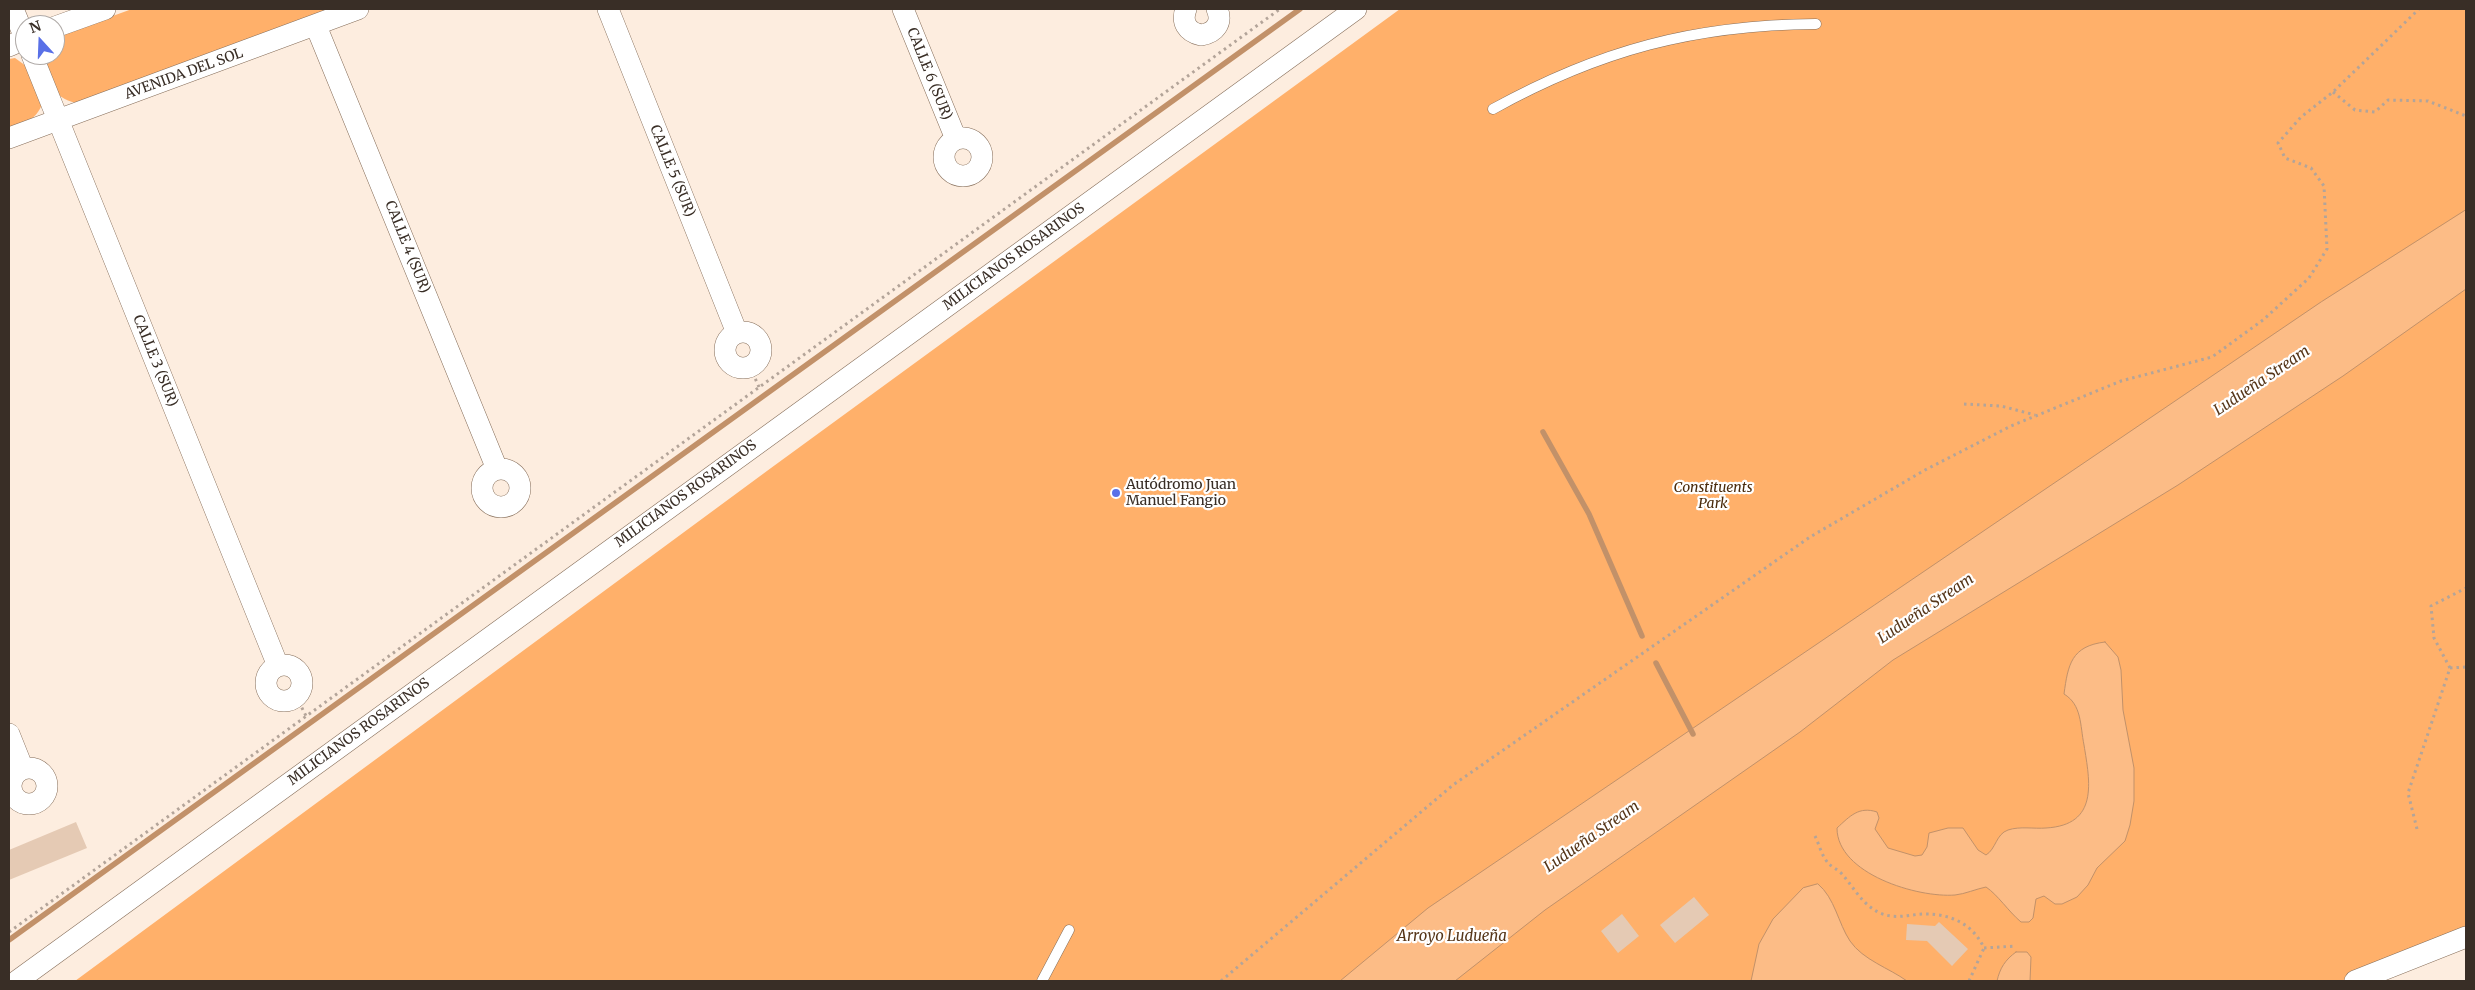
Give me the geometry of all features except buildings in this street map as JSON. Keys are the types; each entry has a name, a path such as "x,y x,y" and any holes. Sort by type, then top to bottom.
{"street":[{"path":"65,23 105,9"},
{"name":"AVENIDA DEL SOL","path":"9,138 358,9"},
{"name":"CALLE 5 (SUR)","path":"608,9 737,333 751,333 760,343 760,357 750,367"},
{"name":"CALLE 6 (SUR)","path":"903,9 956,139"},
{"path":"1186,9 1184,16 1188,30 1201,36 1214,31 1218,25 1220,18 1218,9"},
{"name":"MILICIANOS ROSARINOS","path":"17,981 1356,9"},
{"name":"CALLE 4 (SUR)","path":"316,26 497,469"},
{"name":"CALLE 3 (SUR)","path":"36,65 278,666 285,665 297,671 302,684 296,696"},
{"path":"9,734 23,769"},
{"path":"2355,981 2466,937"}],"lane":[{"path":"1493,109 1577,68 1666,39 1741,27 1816,24"},
{"path":"1042,981 1069,930"}],"path":[{"path":"9,932 1280,9"},
{"path":"1221,981 1453,785 1802,542 1925,470 2035,415 2122,382 2212,357 2263,320 2309,278 2328,249 2324,186 2311,168 2285,158 2278,143 2300,117 2333,92 2419,9"},
{"path":"2333,92 2355,110 2376,112 2388,100 2428,101 2466,116"},
{"path":"750,367 759,387"},
{"path":"1964,404 2000,406 2035,415"},
{"path":"2417,829 2408,794 2450,668 2434,638 2431,606 2466,588"},
{"path":"2450,668 2466,666"},
{"path":"296,696 306,716"},
{"path":"1815,836 1828,863 1839,871 1864,903 1882,914 1901,917 1925,914 1948,916 1969,926 1979,938 1984,948"},
{"path":"1984,948 2016,946"},
{"path":"1969,981 1984,948"}],"green space":[{"path":"132,9 335,9 77,103 61,97 56,92 49,79 45,65 65,65 65,33"},
{"name":"Constituents Park","path":"1400,9 2466,9 2466,937 2355,981 75,981 771,468"},
{"path":"15,58 15,65 26,66 42,104 33,118 9,130 9,59"}],"water":[{"name":"Arroyo Ludueña","path":"2466,210 2466,289 2343,376 2178,485 1893,660 1800,732 1545,910 1455,981 1340,981 1428,908 2321,302"},
{"path":"2105,642 2118,657 2121,670 2123,710 2134,768 2134,801 2125,841 2097,868 2088,885 2077,897 2062,904 2055,904 2044,896 2036,899 2033,918 2029,922 2021,922 1986,887 1955,895 1921,892 1882,880 1850,858 1841,844 1837,828 1855,813 1865,810 1877,812 1879,818 1875,829 1888,848 1915,856 1922,855 1927,847 1929,833 1948,828 1963,828 1978,850 1986,855 2001,835 2008,830 2046,828 2063,825 2075,819 2083,810 2089,787 2079,716 2074,704 2064,694 2067,674 2073,659 2078,653 2094,644"},
{"path":"1818,884 1828,896 1846,934 1855,948 1869,959 1907,981 1751,981 1759,944 1773,919 1803,888"},
{"path":"2016,952 2027,952 2031,957 2030,981 1997,981 2004,965"}],"waterway":[{"path":"9,940 1300,9"},
{"path":"1543,432 1589,514 1642,636"},
{"path":"1656,663 1693,734"}],"place":[{"name":"Autódromo Juan Manuel Fangio","path":"1116,493"}],"water label":[{"name":"Ludueña Stream","path":"2262,381"},
{"name":"Ludueña Stream","path":"1926,609"},
{"name":"Ludueña Stream","path":"1592,837"}]}
